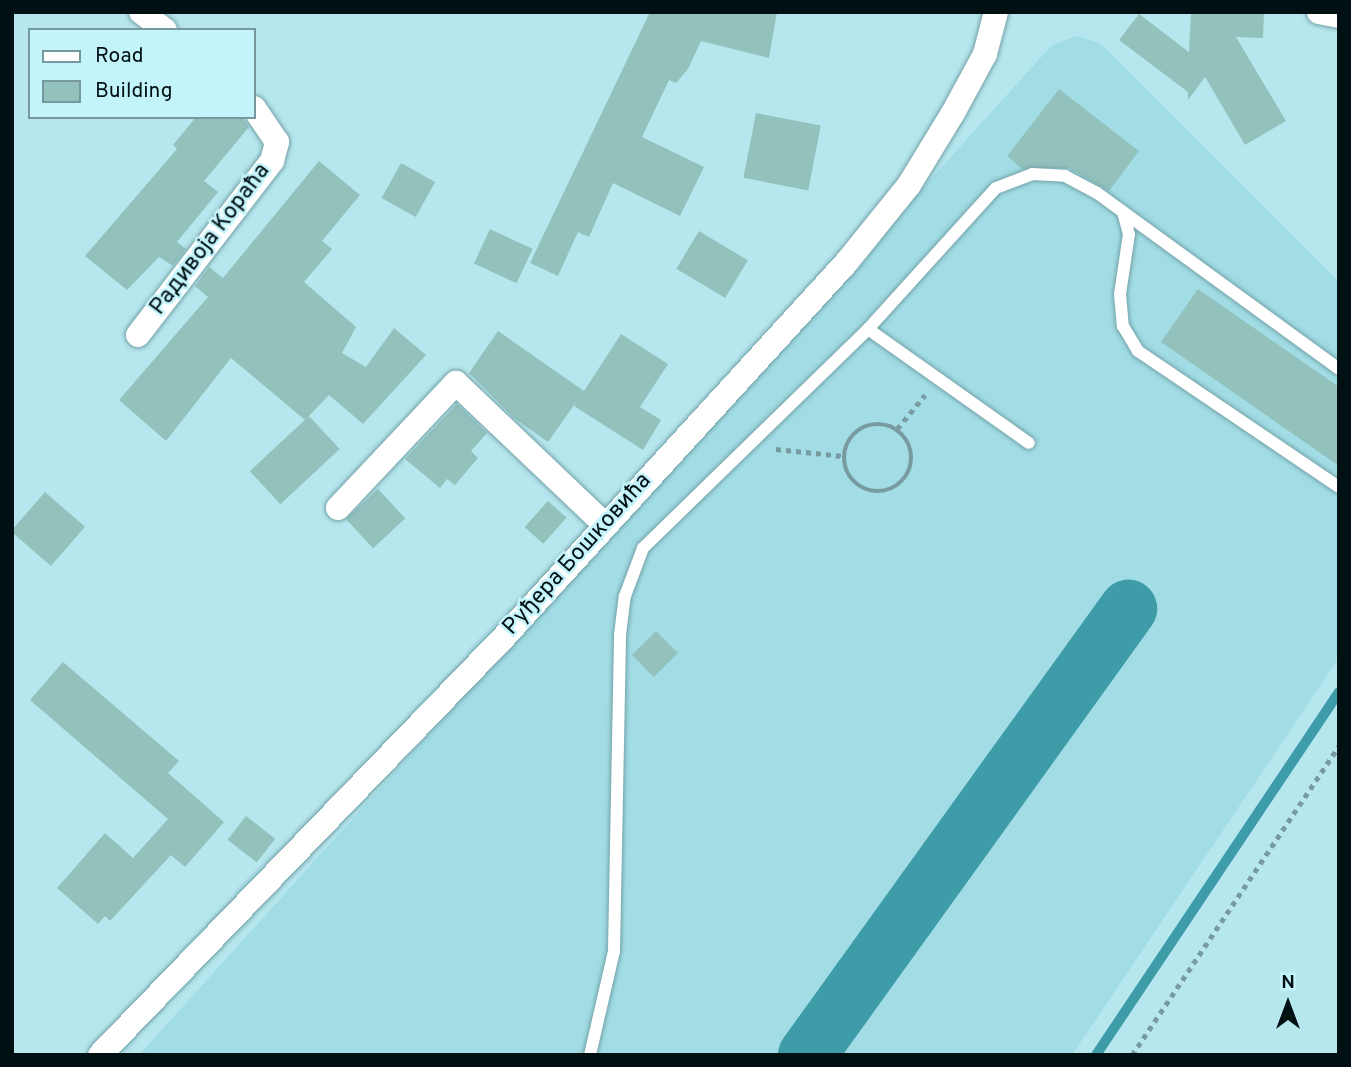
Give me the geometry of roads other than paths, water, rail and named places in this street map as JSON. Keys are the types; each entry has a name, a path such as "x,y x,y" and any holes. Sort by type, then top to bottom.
{"street":[{"path":"141,12 163,28"},
{"name":"Руђера Бошковића","path":"100,1055 505,636 604,524 846,263 909,185 985,54 996,12"},
{"path":"1319,12 1339,16"},
{"name":"Радивоја Кораћа","path":"138,335 272,161 274,135 256,111"},
{"path":"338,508 456,383 604,524"}],"lane":[{"path":"590,1055 614,951 614,752 625,596 643,548 869,329 996,188 1032,174 1065,176 1123,212 1339,369"},
{"path":"1123,212 1129,234 1120,294 1123,326 1138,351 1339,487"},
{"path":"869,329 1029,443"}],"waterway":[{"path":"807,1055 1128,609"},
{"path":"1096,1055 1339,692"}]}
